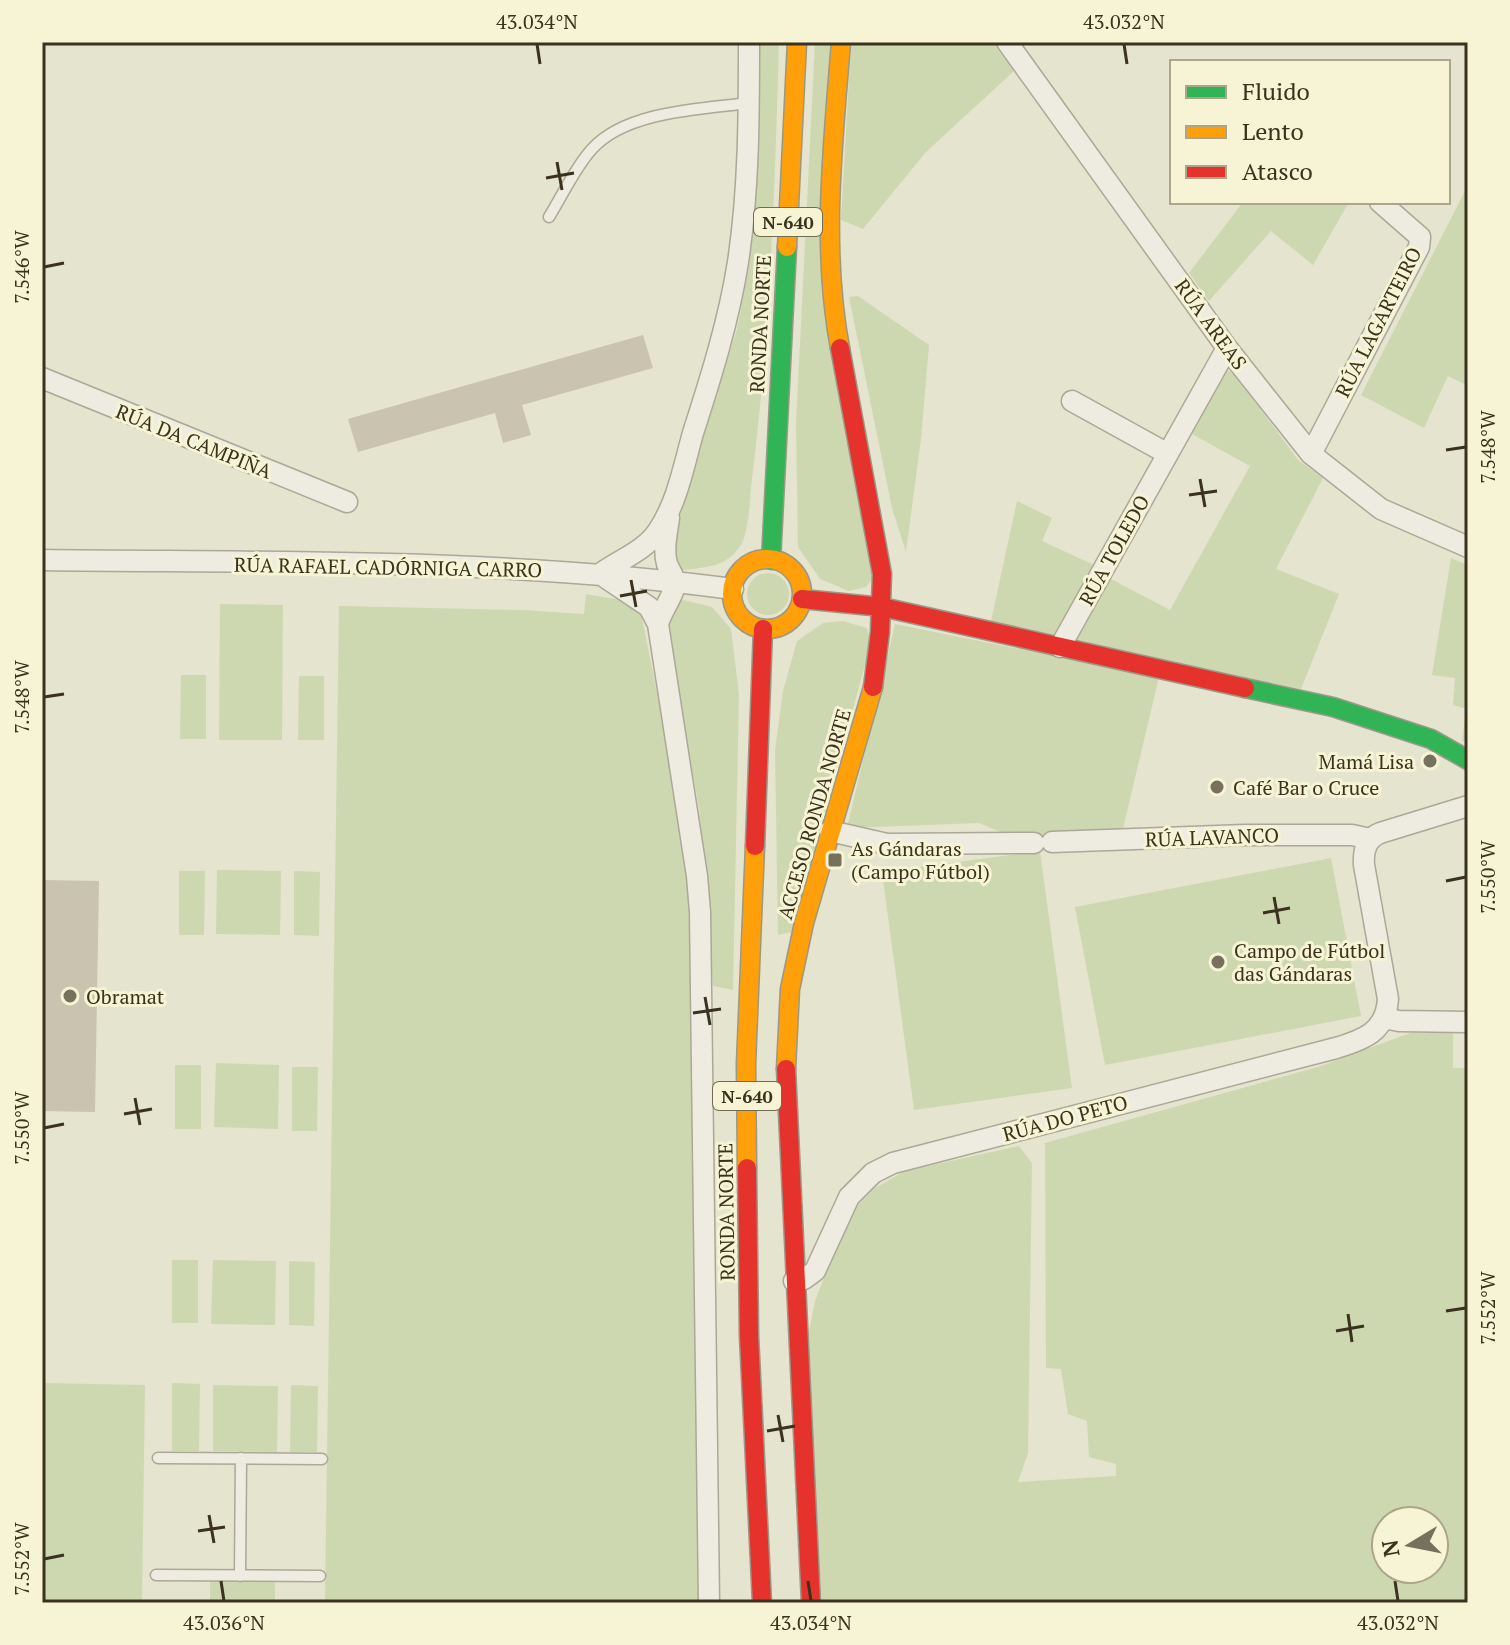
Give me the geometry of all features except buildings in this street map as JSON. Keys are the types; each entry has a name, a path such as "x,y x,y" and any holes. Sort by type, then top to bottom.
{"main road":[{"name":"RONDA NORTE","path":"771,560 797,42"},
{"name":"ACCESO RONDA NORTE","path":"811,1603 785,1049 790,989 804,923 872,692 882,607 882,574 831,302 830,188 841,42"},
{"path":"771,560 791,569 802,588 802,599 793,619 774,629 763,629 743,620 737,611 733,589 736,579 750,564 771,560"},
{"path":"802,599 882,607 1333,707 1431,739 1468,760"},
{"name":"RONDA NORTE","path":"762,1603 749,1336 746,1064 763,629"}],"street":[{"path":"658,624 675,582 666,561 665,548 671,505 728,315 738,261 746,195 749,42"},
{"name":"RÚA AREAS","path":"1007,42 1227,348 1311,454 1381,509 1468,547"},
{"name":"RÚA LAGARTEIRO","path":"1311,454 1419,247 1420,237 1382,204"},
{"name":"RÚA TOLEDO","path":"1060,647 1227,348"},
{"name":"RÚA DA CAMPIÑA","path":"42,378 347,502"},
{"path":"1072,401 1168,454"},
{"path":"671,505 657,533 630,556 617,561 600,574 649,607 658,624 695,860 700,912 709,1603"},
{"name":"RÚA RAFAEL CADÓRNIGA CARRO","path":"42,560 428,566 600,574 733,589"},
{"path":"1468,806 1372,837 1364,858 1388,986 1388,1009 1384,1018 1468,1022"},
{"name":"RÚA LAVANCO","path":"830,831 887,844 1043,843 1245,835 1372,837"},
{"name":"RÚA DO PETO","path":"794,1281 804,1279 815,1271 849,1197 873,1173 893,1163 1346,1045 1371,1035 1384,1018"}],"lane":[{"path":"549,217 592,148 622,126 678,112 749,103"},
{"path":"158,1458 322,1459"},
{"path":"240,1576 241,1458"},
{"path":"156,1575 320,1576"}],"green space":[{"path":"759,42 779,42 767,316 747,523 744,539 730,558 716,565 683,570 675,564 668,543 737,329 750,261"},
{"path":"815,42 833,42 824,161 874,577 866,587 849,591 820,579 798,547 796,424"},
{"path":"851,42 992,42 1014,71 926,152 863,229 841,220"},
{"path":"1468,185 1468,386 1448,376 1424,428 1361,395"},
{"path":"1241,204 1348,204 1313,265 1271,231 1209,301 1189,273"},
{"path":"858,296 929,345 921,439 906,552 892,508 849,297"},
{"path":"1225,369 1235,374 1298,460 1323,478 1276,569 1339,594 1301,689 1078,644 1076,634 1109,578 1170,610 1250,466 1190,433"},
{"path":"1017,501 1052,518 1042,541 1094,565 1056,635 991,621"},
{"path":"1451,558 1468,565 1468,742 1462,741 1466,709 1453,705 1455,678 1432,675"},
{"path":"768,573 783,579 789,594 783,609 768,615 753,609 747,594 753,579"},
{"path":"586,594 621,600 641,613 677,793 688,871 701,1603 325,1603 339,606 584,614"},
{"path":"683,600 712,607 731,629 739,694 733,990 713,986 699,807 666,632 667,608"},
{"path":"220,604 283,605 282,740 219,740"},
{"path":"843,621 867,628 871,643 792,932 778,935 775,751 783,691 797,641 823,623"},
{"path":"895,624 1159,677 1122,833 1010,836 979,823 847,828"},
{"path":"181,675 206,675 206,739 180,739"},
{"path":"299,676 324,676 324,740 298,740"},
{"path":"1040,851 1072,1088 914,1110 882,872"},
{"name":"Campo de Fútbol das Gándaras","path":"1331,858 1361,1016 1105,1065 1075,907"},
{"path":"217,870 281,871 280,935 216,934"},
{"path":"179,871 205,871 204,935 179,935"},
{"path":"294,871 320,872 319,936 294,935"},
{"path":"1410,1033 1453,1033 1453,1068 1468,1068 1468,1603 822,1603 807,1341 815,1301 850,1213 875,1188 905,1171 1019,1146 1032,1163 1028,1453 1018,1482 1116,1476 1116,1464 1089,1457 1087,1421 1068,1414 1061,1369 1046,1368 1045,1143 1321,1066"},
{"path":"216,1063 279,1065 278,1129 214,1127"},
{"path":"175,1065 201,1065 201,1129 175,1129"},
{"path":"292,1067 318,1067 317,1131 292,1131"},
{"path":"172,1260 198,1260 198,1323 172,1323"},
{"path":"213,1260 276,1261 275,1325 211,1324"},
{"path":"289,1261 315,1262 314,1326 289,1325"},
{"path":"42,1383 145,1385 142,1603 42,1603"},
{"path":"172,1383 200,1384 199,1451 172,1451"},
{"path":"213,1385 278,1386 277,1452 213,1451"},
{"path":"291,1385 318,1386 317,1452 290,1452"},
{"path":"210,1579 275,1580 275,1603 210,1603"}],"traffic: fast":[{"path":"771,560 787,247"},
{"path":"1245,688 1333,707 1431,739 1468,760"}],"traffic: slow":[{"path":"787,247 797,42"},
{"path":"840,348 831,272 830,195 841,42"},
{"path":"767,559 792,569 802,594 792,619 767,629 742,619 732,594 742,569 767,559"},
{"path":"786,1069 790,989 804,923 873,687"},
{"path":"747,1168 746,1064 755,846"}],"traffic: jam":[{"path":"840,348 882,574 880,632 873,687"},
{"path":"802,599 882,607 1245,688"},
{"path":"755,846 763,629"},
{"path":"786,1069 811,1603"},
{"path":"747,1168 749,1336 762,1603"}],"place":[{"name":"Mamá Lisa","path":"1430,761"},
{"name":"Café Bar o Cruce","path":"1217,787"},
{"name":"As Gándaras (Campo Fútbol)","path":"835,860"},
{"name":"Campo de Fútbol das Gándaras","path":"1218,962"},
{"name":"Obramat","path":"70,996"}]}
